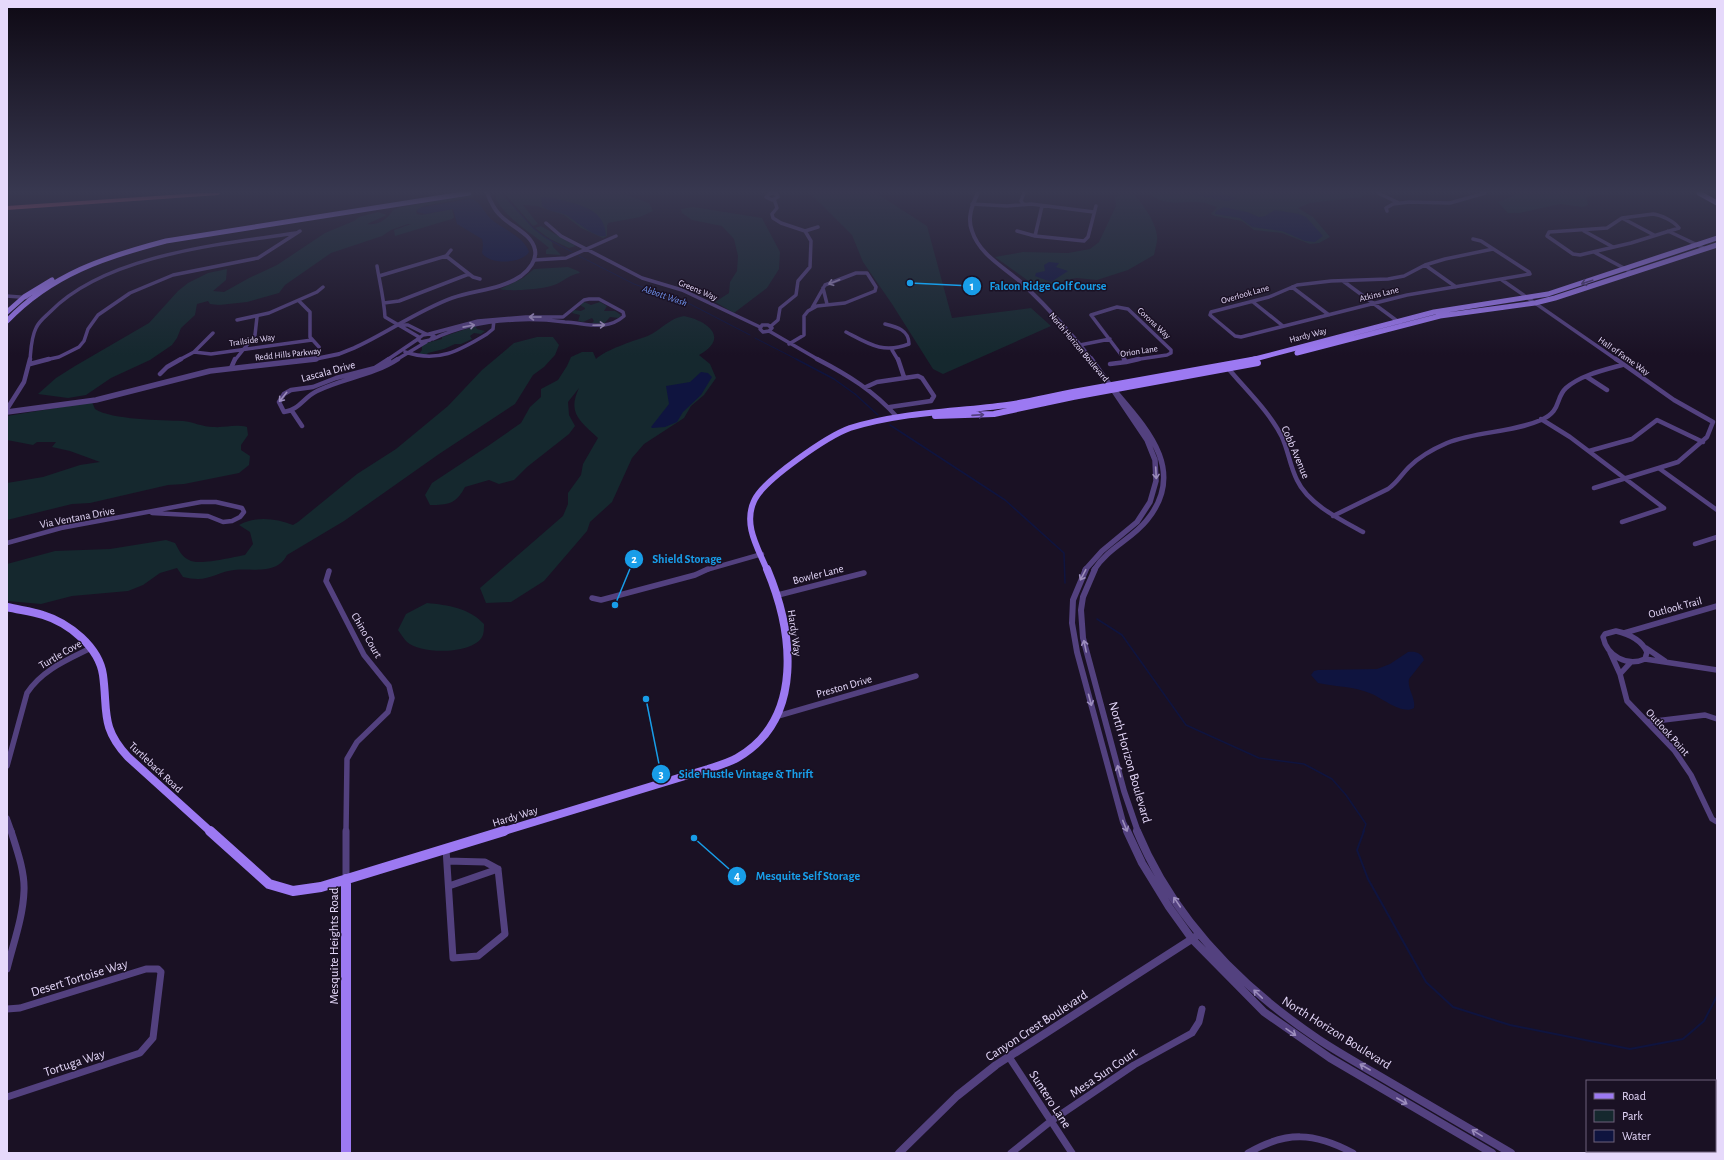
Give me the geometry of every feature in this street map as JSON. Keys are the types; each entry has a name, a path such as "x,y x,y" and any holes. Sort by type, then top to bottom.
{"main road":[{"path":"7,312 24,297 63,274 83,264 131,247"},
{"path":"7,322 32,298 64,277 87,266 141,247"},
{"name":"Hardy Way","path":"346,879 708,769 736,759 753,747 766,734 778,716 786,686 788,663 786,636 778,595 749,522 750,509 761,489 818,446 838,433 851,428 897,417 994,414 1112,387 1225,364 1259,359 1434,312 1548,294 1692,247"},
{"name":"Hardy Way","path":"1112,387 1229,369 1264,362 1402,325 1462,312 1535,303 1580,291 1711,247"},
{"name":"Turtleback Road","path":"7,607 44,615 70,628 91,648 99,659 103,674 106,713 110,732 116,744 128,757 269,884 293,891 321,887 346,879"},
{"name":"Mesquite Heights Road","path":"346,879 346,1153"}],"street":[{"path":"7,410 19,393 30,364 31,338 39,322 58,304 88,284 123,268 162,256 205,247"},
{"path":"30,364 59,358 79,347 84,341 88,329 98,315 130,293 173,276 258,258 275,247"},
{"path":"535,247 536,250 534,260 559,260 590,247"},
{"name":"Greens Way","path":"582,247 642,278 689,293 760,327 762,331 769,331"},
{"path":"811,247 810,267 798,281 796,295 780,308 778,320 771,326 772,329 769,331 789,344 848,375 866,387 890,407 897,417"},
{"name":"North Horizon Boulevard","path":"982,247 997,264 1026,286 1080,345 1112,387 1117,397 1147,440 1155,460 1156,481 1150,502 1137,522 1102,551 1085,570 1073,600 1072,622 1077,652 1123,822 1142,864 1169,908 1264,1012 1336,1062 1492,1153"},
{"path":"1564,247 1574,254 1580,255 1612,247"},
{"path":"1702,247 1706,249"},
{"name":"Overlook Lane","path":"1235,336 1210,315 1211,312 1253,302 1292,287 1310,283 1363,281 1404,276 1425,265 1493,249"},
{"name":"Atkins Lane","path":"1235,336 1242,337 1372,303 1530,274 1493,249"},
{"path":"379,276 446,256 451,250"},
{"path":"1594,252 1633,273"},
{"path":"446,256 469,274 480,279"},
{"name":"Redd Hills Parkway","path":"7,410 62,406 94,400 186,377 230,368 324,358 368,343 422,311 453,298 488,290 511,281 529,269 534,260"},
{"path":"1425,265 1456,287"},
{"path":"377,266 385,317 400,324 419,338 420,341 426,342"},
{"path":"789,344 803,335 805,331 804,316 812,308 822,287 862,272 867,273 877,289 843,304 827,304 812,308"},
{"path":"384,303 399,301 469,274"},
{"name":"Hall of Fame Way","path":"1502,280 1674,400 1713,422 1707,437 1703,442"},
{"path":"1343,281 1402,325"},
{"path":"237,320 257,317 299,301 317,292 323,287"},
{"path":"822,287 827,304"},
{"path":"1292,287 1329,315"},
{"path":"7,296 32,298"},
{"path":"400,324 408,325 428,334 433,335 433,339 450,331 494,321 569,322 596,326 608,325 620,320 624,316 623,312 593,298 584,300 567,315 558,318 494,321 464,324 428,334"},
{"path":"299,301 308,307 312,314 310,337 319,347"},
{"path":"1253,302 1284,326"},
{"name":"Corona Way","path":"1110,339 1091,315 1123,307 1128,309 1139,319 1171,350 1172,353"},
{"path":"567,315 569,322"},
{"path":"230,368 237,356 255,334 257,317"},
{"path":"404,351 423,358 443,356 486,335 493,329 494,321"},
{"path":"846,332 880,349 892,350 909,344 910,341 902,330 885,324"},
{"path":"760,327 764,325 771,326"},
{"path":"160,374 167,367 194,352 213,333"},
{"name":"Lascala Drive","path":"428,334 419,338 404,351 378,371 347,379 314,392 305,397 292,412 284,412 279,402 284,394 291,390 313,387 342,376 375,368 404,351 433,339"},
{"path":"1080,345 1110,339 1126,362"},
{"name":"Trailside Way","path":"194,352 211,354 312,340"},
{"path":"892,350 900,363 904,377"},
{"name":"Orion Lane","path":"1110,364 1172,353"},
{"name":"Cobb Avenue","path":"1225,364 1271,419 1282,437 1297,481 1303,490 1317,504 1333,516 1363,532"},
{"path":"1333,516 1381,493 1395,483 1409,467 1426,454 1448,443 1467,437 1518,428 1541,419 1553,412 1558,407 1561,394 1566,388 1605,369 1622,365"},
{"path":"866,387 877,382 918,376 922,378 934,398 931,401 890,407"},
{"path":"1586,378 1607,390"},
{"name":"Lascala Drive","path":"292,412 302,426"},
{"path":"1541,419 1589,451 1664,508 1622,522"},
{"path":"1589,451 1632,439 1657,420 1703,442 1678,462 1660,469 1594,488"},
{"path":"1660,469 1717,510"},
{"name":"Via Ventana Drive","path":"7,543 61,528 152,513 201,502 216,502 242,508 244,512 240,517 232,521 223,522 208,516 152,513"},
{"path":"1695,544 1717,536"},
{"path":"592,598 601,600 695,575 715,566 762,554"},
{"name":"Chino Court","path":"329,571 326,581 364,655 389,686 392,698 388,712 357,742"},
{"name":"Bowler Lane","path":"778,595 864,573"},
{"name":"Outlook Trail","path":"1610,652 1605,647 1603,637 1610,632 1624,633 1650,624 1717,606"},
{"name":"Outlook Trail","path":"1638,640 1639,629"},
{"path":"1624,633 1638,640 1646,648 1666,662"},
{"name":"Turtle Cove","path":"7,766 27,693 32,684 43,674 91,648"},
{"path":"1645,659 1647,656 1646,648"},
{"path":"1610,652 1622,660 1631,662 1640,662 1645,659 1717,670"},
{"name":"Outlook Point","path":"1610,652 1620,674 1627,702 1674,750 1691,775 1712,819 1717,822"},
{"path":"1620,674 1631,662"},
{"name":"Preston Drive","path":"778,716 916,676"},
{"path":"1647,722 1705,714 1716,718"},
{"name":"Mesquite Heights Road","path":"346,879 347,759 357,742"},
{"path":"7,818 12,830 24,889 21,911 7,969"},
{"path":"446,849 454,958 478,956 504,934 498,869"},
{"path":"447,861 485,862 498,869"},
{"path":"449,886 498,869"},
{"name":"North Horizon Boulevard","path":"1196,936 1257,994 1289,1020 1348,1058 1511,1153"},
{"name":"Canyon Crest Boulevard","path":"899,1153 957,1096 996,1065 1196,936"},
{"name":"Desert Tortoise Way","path":"7,1009 20,1008 146,968 158,969 161,972 153,1038 147,1047"},
{"name":"Mesa Sun Court","path":"1011,1153 1051,1121 1134,1065 1192,1033 1199,1022 1202,1009"},
{"name":"Tortuga Way","path":"7,1097 140,1053 147,1047"},
{"name":"Suntero Lane","path":"1009,1057 1072,1153"},
{"path":"1248,1153 1276,1139 1301,1135 1335,1144 1353,1153"}],"green space":[{"path":"304,247 349,247 331,253 285,285 279,293 247,302 219,305 210,304 208,301 197,304 195,315 181,328 172,345 150,360 111,378 86,395 68,398 38,394 56,378 149,323 178,291 188,283 208,273 227,269 226,280 213,291 224,292 277,265"},
{"path":"548,247 553,247 561,255 546,254 546,250 549,248"},
{"path":"736,247 777,247 780,252 779,269 767,288 734,313 715,302 729,293 730,282 737,271 738,256"},
{"path":"857,247 933,247 952,318 1031,308 1051,326 943,374 933,369 892,304 863,262"},
{"path":"1092,247 1156,247 1154,255 1128,270 1097,280 1077,278 1065,280 1059,286 1041,290 995,257 1023,252 1068,253 1090,249"},
{"path":"568,267 580,273 554,285 543,288 519,290 500,289 523,278 534,269"},
{"path":"584,302 591,305 600,302 607,306 604,311 615,311 621,315 619,318 610,317 604,324 592,323 594,321 592,318 583,322 578,321 580,315 572,313 574,310 581,311 585,309 580,305"},
{"path":"684,316 701,322 712,331 714,337 713,342 708,349 699,355 710,364 716,378 704,395 691,406 684,418 644,444 632,458 612,502 590,522 587,531 544,581 511,602 486,603 480,588 563,516 568,504 568,493 581,475 583,464 598,438 577,416 574,404 579,388 568,402 569,415 575,426 569,434 527,467 514,480 499,484 489,480 465,487 462,493 455,500 442,505 430,505 425,495 432,483 521,423 530,407 541,397 541,389 558,380 571,357 582,352 593,352 596,359 612,349 650,335 673,320"},
{"path":"475,326 477,329 485,331 481,334 474,333 470,336 472,339 461,344 455,344 426,355 419,354 422,350 422,344 442,339 442,337"},
{"path":"537,337 553,337 559,345 555,355 544,367 533,375 515,404 439,454 344,521 287,555 277,566 264,569 230,571 207,578 198,579 183,577 177,568 160,573 143,585 128,591 72,596 41,604 7,601 7,564 55,551 110,549 166,540 175,543 180,553 193,562 208,562 245,555 253,544 250,532 239,525 258,519 279,521 293,525 298,522 357,474 396,449 448,406 482,370 514,343"},
{"path":"92,402 95,409 103,413 125,417 150,420 183,421 209,427 247,427 248,435 241,445 241,450 250,456 249,465 239,473 184,484 168,485 90,503 72,504 7,520 7,483 43,477 80,465 100,462 70,451 52,447 56,442 37,442 33,445 7,440 7,416"},
{"path":"427,603 450,606 472,614 484,624 484,633 482,637 477,643 468,647 446,651 423,649 407,642 398,630 406,614"}],"water":[{"path":"483,247 527,247 529,252 520,259 506,262 491,260 482,253"},
{"path":"1049,262 1059,263 1056,267 1068,271 1051,282 1035,276 1036,273 1045,271 1044,265"},
{"path":"701,372 708,373 712,377 701,395 683,412 677,422 665,427 652,428 651,427 669,404 666,386 690,382"},
{"path":"1408,652 1418,653 1424,660 1409,679 1414,708 1409,710 1393,706 1365,691 1318,683 1311,675 1314,671 1318,670 1377,669 1390,664"}],"waterway":[{"name":"Abbott Wash","path":"563,247 572,252"},
{"name":"Abbott Wash","path":"579,256 634,284 690,304 750,335"},
{"name":"Abbott Wash","path":"755,338 798,360"},
{"name":"Abbott Wash","path":"796,359 834,379 855,394 878,415"},
{"path":"890,425 1005,500 1064,553 1065,583"},
{"path":"1097,619 1122,635 1186,725 1259,758 1304,764 1332,779 1346,795 1366,824 1363,832"},
{"path":"1364,831 1357,850 1368,879 1426,982 1453,1007 1510,1025 1630,1049 1683,1039 1704,1021 1717,996"}],"place":[{"name":"Falcon Ridge Golf Course","path":"910,283"},
{"name":"Shield Storage","path":"615,605"},
{"name":"Side Hustle Vintage & Thrift","path":"646,699"},
{"name":"Mesquite Self Storage","path":"694,838"}]}
